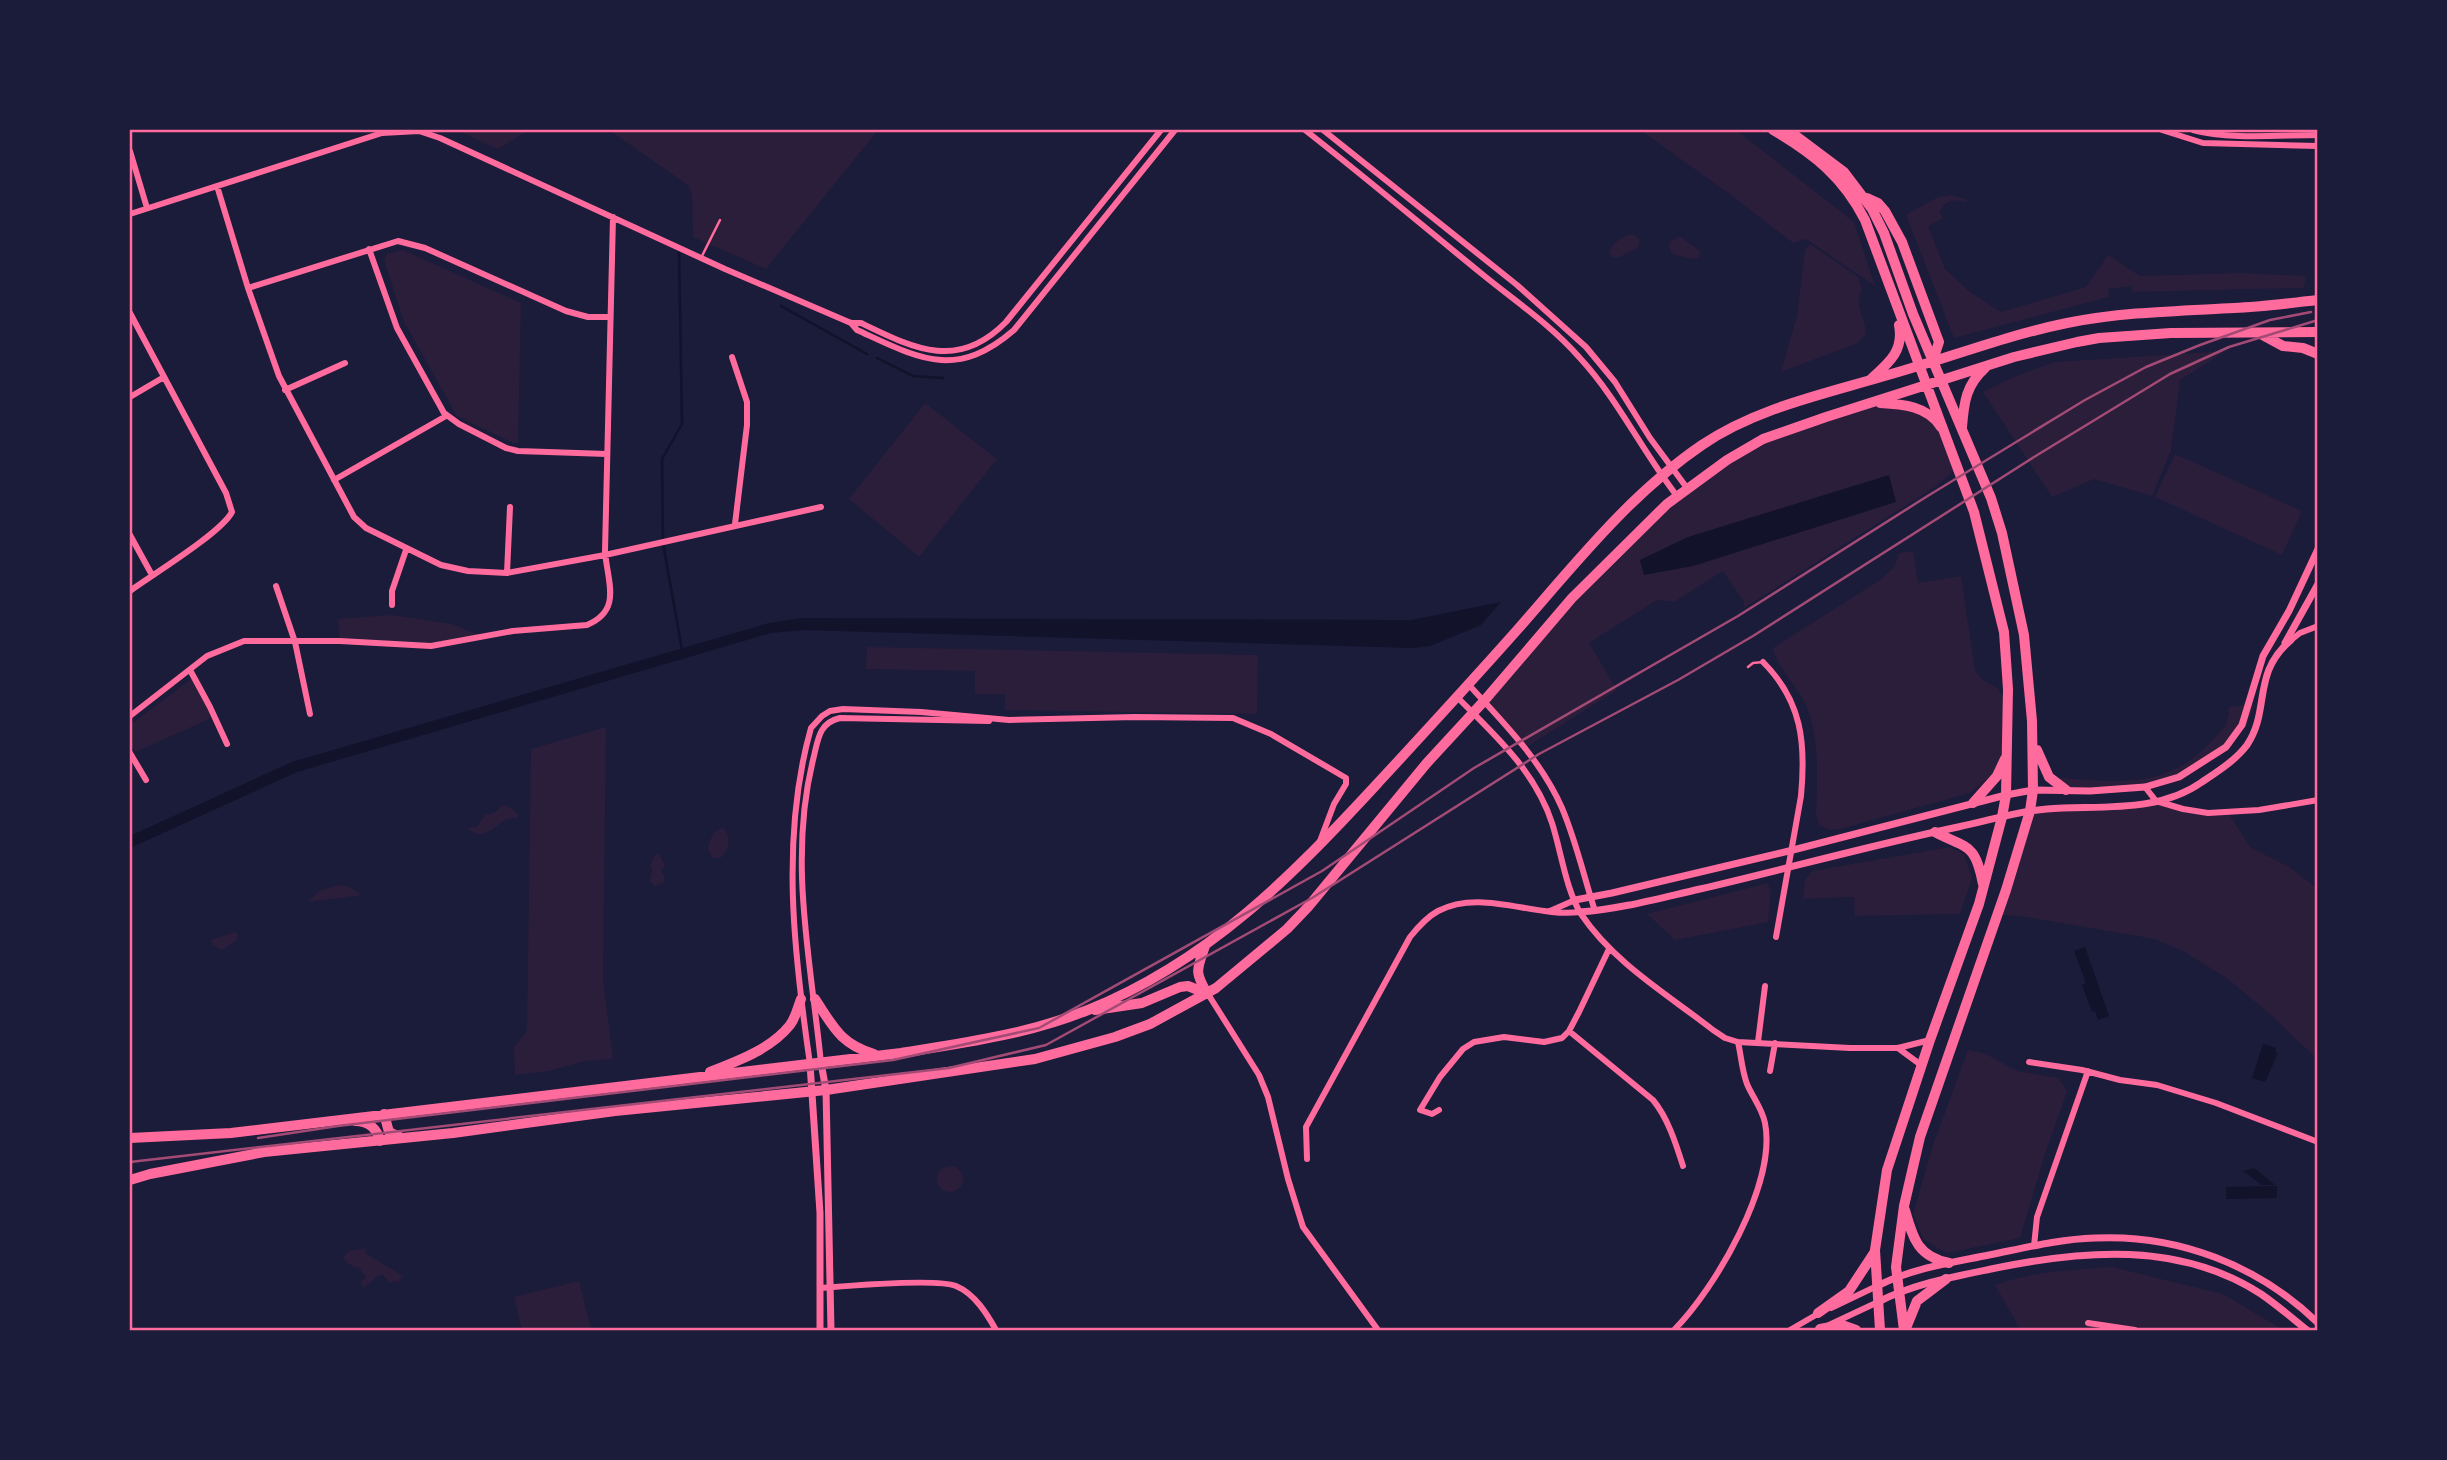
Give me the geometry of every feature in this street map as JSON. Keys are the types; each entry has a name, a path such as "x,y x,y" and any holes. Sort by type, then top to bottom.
{"main road":[{"path":"1773,130 1822,162 1838,178 1853,198 1874,242 1983,542 2004,632 2008,689 2006,795 1984,888 1887,1170 1875,1250 1880,1331"},
{"path":"1788,130 1834,164 1864,198 1880,205 1902,242 1939,342 1940,346 1933,360"},
{"path":"130,1138 231,1133 878,1056 989,1039 1084,1011 1123,994 1205,946 1276,889 1318,848 1457,697 1586,551 1672,468 1700,446 1740,422 1773,409 2026,333 2121,314 2241,308 2318,300"},
{"path":"2301,302 2318,307"},
{"path":"1868,381 1887,364 1900,344 1896,304"},
{"path":"130,1180 264,1152 453,1133 615,1111 826,1090 1035,1059 1150,1024 1208,994 1287,929 1426,764 1572,598 1677,496 1727,460 1763,439 1942,379 1987,365 2099,338 2171,333 2318,332"},
{"path":"2258,333 2283,346 2303,348 2318,354"},
{"path":"1905,1331 1896,1276 1904,1206 1920,1137 2002,902 2029,811 2034,740 2024,635 2011,565 1991,498 1933,360"},
{"path":"1961,430 1965,396 1976,376 1987,365"},
{"path":"1872,403 1919,408 1938,421 1946,435"},
{"path":"2034,740 2045,772 2066,790"},
{"path":"1973,803 1997,776 2007,753"},
{"path":"1935,832 1960,842 1971,850 1978,863 1984,888"},
{"path":"1205,946 1196,971 1208,994"},
{"path":"1084,1011 1133,1006 1180,987 1188,986 1208,994"},
{"path":"696,1077 767,1045 790,1025 801,999"},
{"path":"814,999 846,1042 878,1056"},
{"path":"384,1114 389,1132 401,1138"},
{"path":"326,1121 362,1121 375,1129 380,1141"},
{"path":"1904,1206 1914,1240 1921,1250 1936,1260 1949,1264"},
{"path":"1818,1313 1849,1291 1875,1250"},
{"path":"1905,1331 1910,1312 1917,1300 1946,1279"},
{"path":"1819,1330 1842,1325 1856,1331"}],"street":[{"path":"130,214 382,131 419,131 440,138 701,258 851,323 861,323 931,352 952,352 984,342 1006,322 1161,130"},
{"path":"851,323 857,330 910,355 928,360 950,361 968,357 998,344 1014,330 1175,130"},
{"path":"1305,130 1531,311 1578,354 1610,394 1662,477 1677,496"},
{"path":"1323,130 1517,285 1586,347 1615,382 1687,488"},
{"path":"2162,130 2203,143 2318,146"},
{"path":"2193,130 2228,134 2318,135"},
{"path":"130,151 147,208"},
{"path":"217,186 248,288 285,390 360,524 406,550 453,569 507,573 606,555 821,506"},
{"path":"130,716 207,656 244,640 431,646 513,631 587,625 598,621 606,613 611,598 606,555 613,217"},
{"path":"248,288 398,241 410,242 566,312 588,317 610,317"},
{"path":"369,249 394,322 446,416 518,452 607,454"},
{"path":"130,313 226,493 232,512 209,534 130,591"},
{"path":"732,358 747,402 747,425 735,524"},
{"path":"285,390 345,363"},
{"path":"130,397 164,377"},
{"path":"334,480 446,416"},
{"path":"507,573 510,507"},
{"path":"130,535 152,575"},
{"path":"1550,911 1575,900 1793,850 2006,795 2032,790 2110,791 2146,787 2179,777 2226,747 2239,730 2263,656 2318,549"},
{"path":"392,605 393,591 406,550"},
{"path":"1307,1159 1306,1127 1410,937 1425,920 1438,911 1483,902 1566,914 1595,911 2029,811 2120,808 2156,801 2200,784 2234,758 2247,744 2258,718 2262,688 2269,668 2314,599 2317,587 2302,584"},
{"path":"276,586 295,642 310,714"},
{"path":"2298,592 2314,599"},
{"path":"2279,652 2300,633 2318,626"},
{"path":"1763,662 1790,699 1801,729 1803,772 1793,850 1776,937"},
{"path":"190,670 227,744"},
{"path":"1468,684 1525,748 1553,791 1562,809 1595,911"},
{"path":"1457,697 1514,754 1541,794 1580,912 1609,949 1713,1030 1738,1042 1850,1048 1898,1048 1930,1040"},
{"path":"820,1331 820,1213 813,1090 801,999 792,841 796,793 815,721 830,711 852,709 921,712 990,720 1233,718 1271,734 1347,779 1334,804 1318,848"},
{"path":"831,1331 826,1090 806,946 801,841 807,795 821,729 832,720 990,720"},
{"path":"130,754 146,780"},
{"path":"2146,787 2156,801 2208,813 2259,810 2318,800"},
{"path":"796,793 807,795"},
{"path":"1440,1110 1432,1114 1420,1110 1440,1077 1464,1049 1474,1042 1504,1037 1544,1042 1562,1038 1569,1031 1609,949"},
{"path":"1758,1042 1765,986"},
{"path":"1208,994 1254,1068 1268,1097 1287,1179 1303,1227 1378,1331"},
{"path":"1569,1031 1660,1108 1675,1139 1683,1166"},
{"path":"1674,1331 1691,1312 1737,1238 1754,1201 1766,1153 1766,1124 1761,1107 1747,1084 1738,1042"},
{"path":"1770,1071 1775,1043"},
{"path":"1898,1048 1908,1052 1922,1065"},
{"path":"2029,1062 2088,1071 2177,1091 2318,1142"},
{"path":"2034,1246 2037,1217 2088,1071"},
{"path":"1790,1331 1818,1313 1912,1270 2034,1246 2095,1238 2144,1240 2190,1249 2237,1265 2286,1296 2318,1323"},
{"path":"1819,1330 1898,1292 1946,1279 2060,1256 2093,1253 2161,1255 2225,1275 2261,1294 2307,1331"},
{"path":"820,1288 947,1284 956,1286 986,1312 996,1331"},
{"path":"2088,1323 2135,1331"}],"lane":[{"path":"701,258 720,220"},
{"path":"1748,667 1753,663 1763,662"}],"shaded area":[{"path":"456,130 529,130 498,149"},
{"path":"609,130 878,130 766,269 693,237 692,196 689,186"},
{"path":"1640,130 1736,130 1854,222 1875,286 1806,239 1793,243"},
{"path":"1951,195 1968,200 1953,200 1947,203 1940,213 1943,218 1928,226 1945,269 1970,292 2001,312 2086,287 2108,255 2140,276 2240,273 2306,276 2304,288 2132,292 2131,286 2108,289 2109,297 1954,338 1906,215 1938,197"},
{"path":"1632,234 1640,239 1639,247 1620,257 1612,257 1609,253 1612,246 1621,238"},
{"path":"1680,236 1701,252 1699,258 1672,254 1669,246 1671,241"},
{"path":"1810,244 1858,277 1862,290 1859,306 1866,334 1858,343 1781,372 1797,316 1805,250"},
{"path":"403,250 521,303 518,443 457,416 404,322 384,260 387,254"},
{"path":"2226,351 2180,380 2171,451 2152,496 2094,479 2052,497 1983,392 2018,375 2055,362"},
{"path":"925,403 997,459 919,557 849,499"},
{"path":"1872,403 1900,404 1938,421 1959,467 1935,487 1744,608 1744,602 1723,571 1674,602 1657,600 1589,643 1617,690 1525,748 1484,701 1528,649 1667,504 1763,439"},
{"path":"2175,454 2302,511 2282,555 2155,497"},
{"path":"1889,475 1896,502 1693,566 1644,575 1640,560 1688,537"},
{"path":"1913,551 1918,583 1961,576 1975,671 1998,689 2005,700 2004,754 1993,774 1970,793 1830,830 1819,825 1816,814 1817,759 1814,732 1806,705 1778,661 1773,648 1880,580 1895,566 1899,553"},
{"path":"1501,602 1481,625 1430,646 1413,648 803,630 771,633 297,772 130,848 130,836 292,762 769,623 802,618 1412,620"},
{"path":"392,615 452,624 482,636 431,646 340,641 338,619"},
{"path":"867,647 1258,655 1257,714 1005,710 1005,694 975,694 975,671 866,669"},
{"path":"198,674 216,716 135,752 130,742 130,725"},
{"path":"2255,704 2246,726 2226,747 2179,777 2148,784 2066,790 2049,777 2135,780 2174,770 2193,759 2222,730 2228,719 2229,707"},
{"path":"606,727 603,980 613,1059 585,1061 549,1071 515,1075 514,1047 527,1031 531,749"},
{"path":"2156,801 2183,809 2228,812 2250,847 2289,867 2317,888 2317,1059 2228,979 2183,951 2155,939 2001,915 2030,811"},
{"path":"507,805 518,814 518,818 506,819 483,834 467,828 477,827 485,815"},
{"path":"723,828 728,835 727,848 720,858 713,858 708,849 710,842 715,833"},
{"path":"1950,847 1964,854 1972,878 1960,914 1855,916 1854,897 1803,899 1805,880 1812,871"},
{"path":"659,854 665,865 661,871 664,882 655,886 650,881 650,865 655,855"},
{"path":"1768,884 1771,892 1768,922 1675,940 1647,914"},
{"path":"339,885 350,887 362,895 308,902 319,891"},
{"path":"235,932 237,940 222,950 212,945 211,940"},
{"path":"2085,947 2109,1016 2098,1020 2095,1011 2092,1012 2082,985 2086,983 2074,951"},
{"path":"2263,1044 2276,1048 2275,1052 2278,1053 2265,1082 2252,1078"},
{"path":"1968,1050 1986,1054 2017,1071 2059,1078 2067,1092 2020,1238 1947,1253 1924,1240 1913,1214 1933,1145"},
{"path":"950,1166 960,1169 963,1179 960,1189 950,1192 940,1189 937,1179 940,1169"},
{"path":"2254,1168 2275,1185 2262,1185 2243,1171"},
{"path":"2277,1186 2277,1198 2226,1199 2226,1187"},
{"path":"366,1248 365,1253 403,1276 398,1283 390,1283 383,1275 364,1288 360,1282 366,1277 358,1267 349,1265 343,1258 349,1251"},
{"path":"2112,1267 2223,1294 2283,1330 2021,1330 1995,1285 2038,1274"},
{"path":"579,1281 591,1329 522,1330 514,1297"}],"waterway":[{"path":"679,251 682,424 662,459 663,543 682,650"},
{"path":"781,306 867,354"},
{"path":"877,358 913,376 943,378"}],"railway":[{"path":"258,1138 338,1126 893,1060 1039,1028 1322,871 1474,768 1738,616 2085,400 2146,367 2200,345 2270,320 2311,312"},
{"path":"130,1162 949,1068 1046,1045 1312,898 1539,754 1678,680 1753,636 2170,374 2229,347 2318,320"}]}
